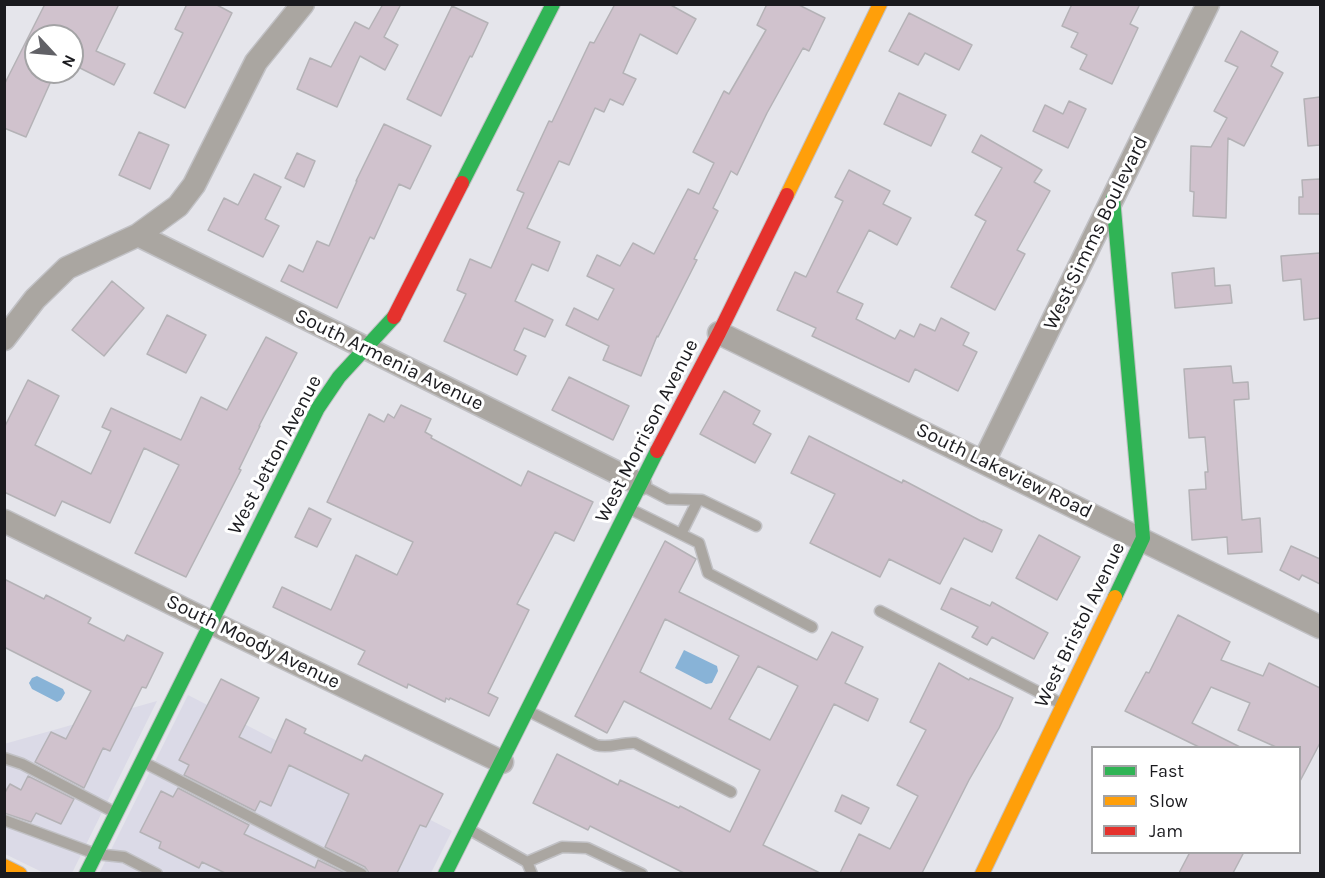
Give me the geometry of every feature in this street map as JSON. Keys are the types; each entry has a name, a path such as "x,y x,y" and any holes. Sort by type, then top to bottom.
{"street":[{"path":"4,339 34,299 67,268 138,235 178,206 194,185 256,62 303,4"},
{"name":"West Jetton Avenue","path":"86,873 318,408 339,377 393,319 553,4"},
{"name":"West Morrison Avenue","path":"444,873 502,762 640,484 719,333 880,4"},
{"name":"West Simms Boulevard","path":"984,461 1208,4"},
{"name":"West Bristol Avenue","path":"982,873 1143,538 1113,198"},
{"name":"South Armenia Avenue","path":"138,235 640,484"},
{"name":"South Lakeview Road","path":"719,333 1143,538 1320,627"},
{"name":"South Moody Avenue","path":"4,521 502,762"},
{"path":"4,866 20,873"}],"lane":[{"path":"640,484 668,499 702,500 756,526"},
{"path":"681,534 698,500"},
{"path":"628,508 699,543 708,573 812,627"},
{"path":"880,611 1063,704"},
{"path":"527,710 596,745 606,748 621,742 635,743 731,792"},
{"path":"4,758 22,764 116,813"},
{"path":"141,761 362,873"},
{"path":"4,820 96,854 124,857 157,873"},
{"path":"467,829 527,862 532,873"},
{"path":"527,862 562,848 587,848 642,873"}],"shaded area":[{"path":"188,695 452,831 431,873 99,874"},
{"path":"157,701 72,873 44,873 5,854 4,744"}],"water":[{"path":"684,650 717,666 718,671 712,683 706,684 675,668"},
{"path":"37,676 63,689 65,693 61,700 57,702 32,689 29,683"}],"building":[{"path":"45,4 119,4 96,51 125,64 114,85 84,70 84,24 35,24"},
{"path":"187,4 215,4 232,13 185,108 154,93 183,33 175,29"},
{"path":"383,4 401,4 384,37 398,45 385,70 360,56 337,107 297,89 310,58 331,67 355,22 369,29"},
{"path":"615,4 669,4 696,19 677,54 640,34 623,73 636,79 623,105 610,99 604,112 595,108 569,165 559,161 527,228 560,242 548,271 532,264 515,301 553,320 545,337 524,328 514,350 526,356 517,375 444,341 466,294 457,290 470,259 491,268 524,193 517,190 549,121 552,122 590,42 594,43"},
{"path":"767,4 797,4 825,18 809,51 803,48 767,113 737,175 731,171 713,208 718,211 694,259 697,260 657,336 641,376 603,360 609,346 566,325 574,308 598,320 614,289 587,276 597,255 620,266 633,243 654,254 688,189 699,194 714,163 693,152 724,91 729,94 766,30 757,25"},
{"path":"1072,4 1140,4 1130,24 1138,28 1112,84 1080,69 1087,55 1071,47 1078,33 1062,26"},
{"path":"452,6 488,23 441,116 407,99"},
{"path":"909,13 972,45 959,70 925,53 918,65 889,51"},
{"path":"1241,31 1278,52 1271,66 1283,73 1244,146 1228,138 1226,218 1193,216 1194,192 1190,191 1191,146 1211,147 1227,118 1214,111 1238,67 1225,61"},
{"path":"24,45 24,84 50,84 26,137 4,128 4,85"},
{"path":"899,93 946,115 931,146 884,124"},
{"path":"1320,97 1320,145 1308,146 1304,99"},
{"path":"1069,101 1086,109 1068,148 1033,131 1045,105 1063,114"},
{"path":"384,124 431,146 410,189 399,184 374,239 370,237 337,308 281,281 289,265 303,272 317,241 329,246 356,181"},
{"path":"139,132 169,145 150,189 119,175"},
{"path":"981,135 1042,170 1034,182 1050,191 1017,250 1025,254 995,310 951,287 986,221 975,215 1002,168 972,152"},
{"path":"297,153 315,161 304,187 285,178"},
{"path":"849,170 890,191 883,204 911,218 897,245 869,230 837,292 863,304 856,319 895,339 900,330 914,337 920,324 935,331 941,318 969,333 963,345 977,352 958,391 915,369 909,382 812,336 816,328 777,310 795,272 806,277 843,201 835,197"},
{"path":"254,174 281,187 265,219 279,226 263,257 208,230 224,198 238,205"},
{"path":"1320,179 1320,214 1299,214 1299,197 1303,197 1302,180"},
{"path":"1320,253 1320,318 1304,320 1301,279 1283,281 1281,256"},
{"path":"1214,268 1215,286 1230,285 1232,303 1175,308 1172,273"},
{"path":"112,281 144,308 104,356 72,330"},
{"path":"167,315 206,335 186,373 147,354"},
{"path":"266,337 297,353 186,577 135,553 179,465 144,448 110,523 62,501 55,516 4,492 4,428 28,380 59,396 35,445 91,474 111,431 102,427 111,408 181,440 201,397 227,410"},
{"path":"1231,366 1233,383 1248,382 1249,399 1234,400 1242,520 1260,518 1262,552 1228,554 1227,537 1192,540 1189,490 1206,489 1205,472 1208,472 1205,437 1189,438 1184,369"},
{"path":"569,377 629,406 613,440 552,410"},
{"path":"724,391 760,411 753,424 771,434 755,463 700,434"},
{"path":"401,405 431,419 425,432 432,436 431,438 521,486 528,471 593,502 574,541 555,532 517,604 529,610 488,693 498,698 489,716 450,698 449,700 446,698 445,702 408,684 407,688 358,664 365,651 273,607 282,587 331,610 356,555 397,575 413,542 327,502 369,414 384,422 388,414 394,418"},
{"path":"809,436 1002,530 992,552 964,538 940,584 889,559 880,577 810,543 835,494 791,473"},
{"path":"309,508 331,519 317,547 295,537"},
{"path":"1039,535 1080,557 1057,600 1016,578"},
{"path":"665,541 696,559 679,592 817,660 832,632 863,647 845,683 878,699 868,721 834,704 763,845 820,873 684,873 590,826 588,830 533,803 557,754 618,785 620,780 679,808 680,806 730,832 760,770 624,701 607,733 575,716","holes":["665,619 739,656 711,709 640,672","758,666 798,686 770,740 729,719"]},
{"path":"1291,546 1320,559 1320,584 1302,575 1299,580 1280,570"},
{"path":"4,579 44,599 46,595 91,618 88,623 124,641 127,635 163,653 146,688 142,687 110,751 103,748 84,788 35,762 51,732 66,739 91,691 4,647"},
{"path":"951,588 990,606 992,602 1048,633 1034,659 992,637 987,645 972,637 978,627 941,609"},
{"path":"1178,615 1230,642 1221,660 1263,676 1269,663 1320,688 1320,743 1301,779 1301,746 1274,746 1238,730 1250,703 1211,687 1192,723 1238,746 1197,746 1125,711 1146,672 1149,673"},
{"path":"939,663 969,680 970,678 1013,698 999,728 969,780 922,873 840,873 859,834 890,849 918,796 897,785 926,730 910,722"},
{"path":"221,679 259,698 239,737 271,753 286,719 306,729 304,733 362,761 365,755 443,794 426,827 420,825 397,873 369,873 365,867 325,847 349,794 289,765 271,806 260,801 255,811 184,775 189,765 179,760"},
{"path":"28,776 74,799 61,824 36,813 31,822 4,813 4,794 10,784 21,790"},
{"path":"178,788 249,825 244,834 315,868 318,860 345,873 225,873 202,862 199,868 159,848 161,842 140,832 161,791 173,797"},
{"path":"842,795 869,808 861,824 835,811"},
{"path":"1189,854 1243,854 1233,873 1179,873"}],"traffic: fast":[{"path":"462,183 553,4"},
{"path":"1113,198 1143,538 1115,597"},
{"path":"86,874 318,408 339,377 394,317"},
{"path":"445,874 657,451"}],"traffic: slow":[{"path":"787,195 880,4"},
{"path":"982,874 1115,597"},
{"path":"4,866 20,874"}],"traffic: jam":[{"path":"394,317 462,183"},
{"path":"657,451 719,333 787,195"}]}
